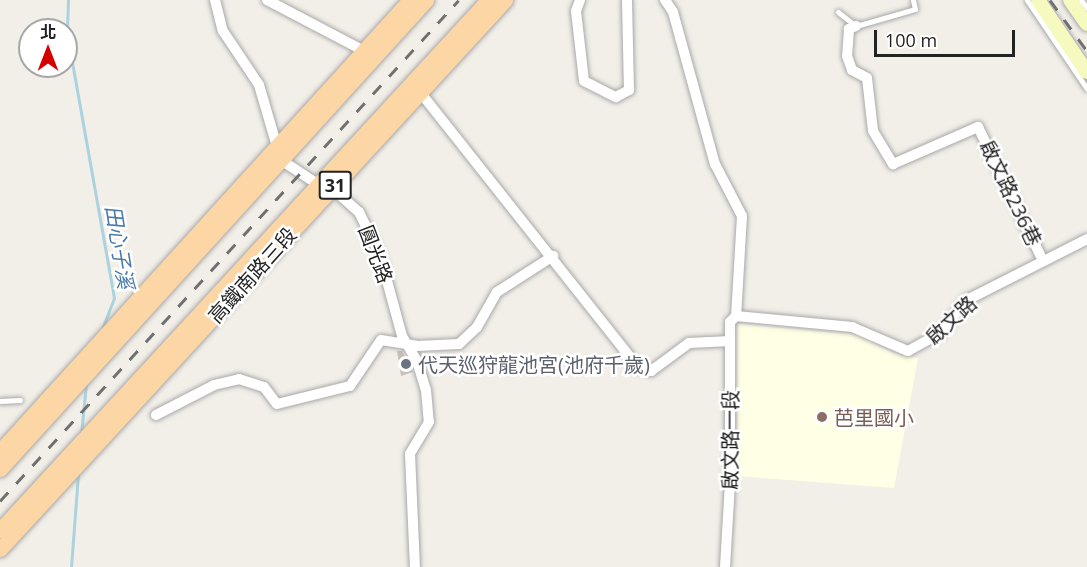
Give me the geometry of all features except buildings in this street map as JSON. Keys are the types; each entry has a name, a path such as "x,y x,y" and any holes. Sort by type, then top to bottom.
{"main road":[{"path":"278,154 410,0"},
{"path":"0,467 8,448 278,154 426,0"},
{"name":"高鐵南路三段","path":"325,186 420,92 505,0"},
{"path":"1038,0 1087,72"},
{"path":"1070,0 1087,24"},
{"name":"高鐵南路三段","path":"0,549 11,525 325,186 487,3"}],"street":[{"path":"215,0 223,31 259,85 278,154"},
{"path":"267,0 364,51"},
{"path":"580,0 576,11 584,81 615,97 629,90 627,0"},
{"name":"啟文路一段","path":"665,0 673,12 715,164 742,216 736,316 730,322 725,567"},
{"name":"啟文路236巷","path":"856,26 849,28 847,56 852,70 867,78 873,131 893,164 978,127 1043,261"},
{"path":"420,92 642,370 656,369 673,351 690,343 730,341"},
{"name":"圓光路","path":"278,154 359,212 374,238 408,344 426,390 429,422 410,453 415,567"},
{"name":"啟文路","path":"736,316 852,327 908,351 942,332 965,301 1087,239"},
{"path":"156,415 214,384 239,379 264,387 277,404 350,386 381,340 408,344 459,344 477,327 497,292 553,256"}],"lane":[{"path":"838,12 856,26 915,9 913,0"},
{"path":"1027,0 1087,89"},
{"path":"1081,0 1087,9"},
{"path":"0,401 20,400"}],"shaded area":[{"name":"芭里國小","path":"738,324 859,335 893,353 918,358 894,488 737,476"}],"waterway":[{"name":"田心子溪","path":"68,0 67,34 114,298 102,329"},
{"name":"田心子溪","path":"81,434 86,384"},
{"name":"田心子溪","path":"71,567 78,474"}],"railway":[{"path":"0,501 459,0"},
{"path":"1050,0 1087,51"}],"place":[{"name":"代天巡狩龍池宮(池府千歲)","path":"406,364"},
{"name":"芭里國小","path":"822,417"}]}
